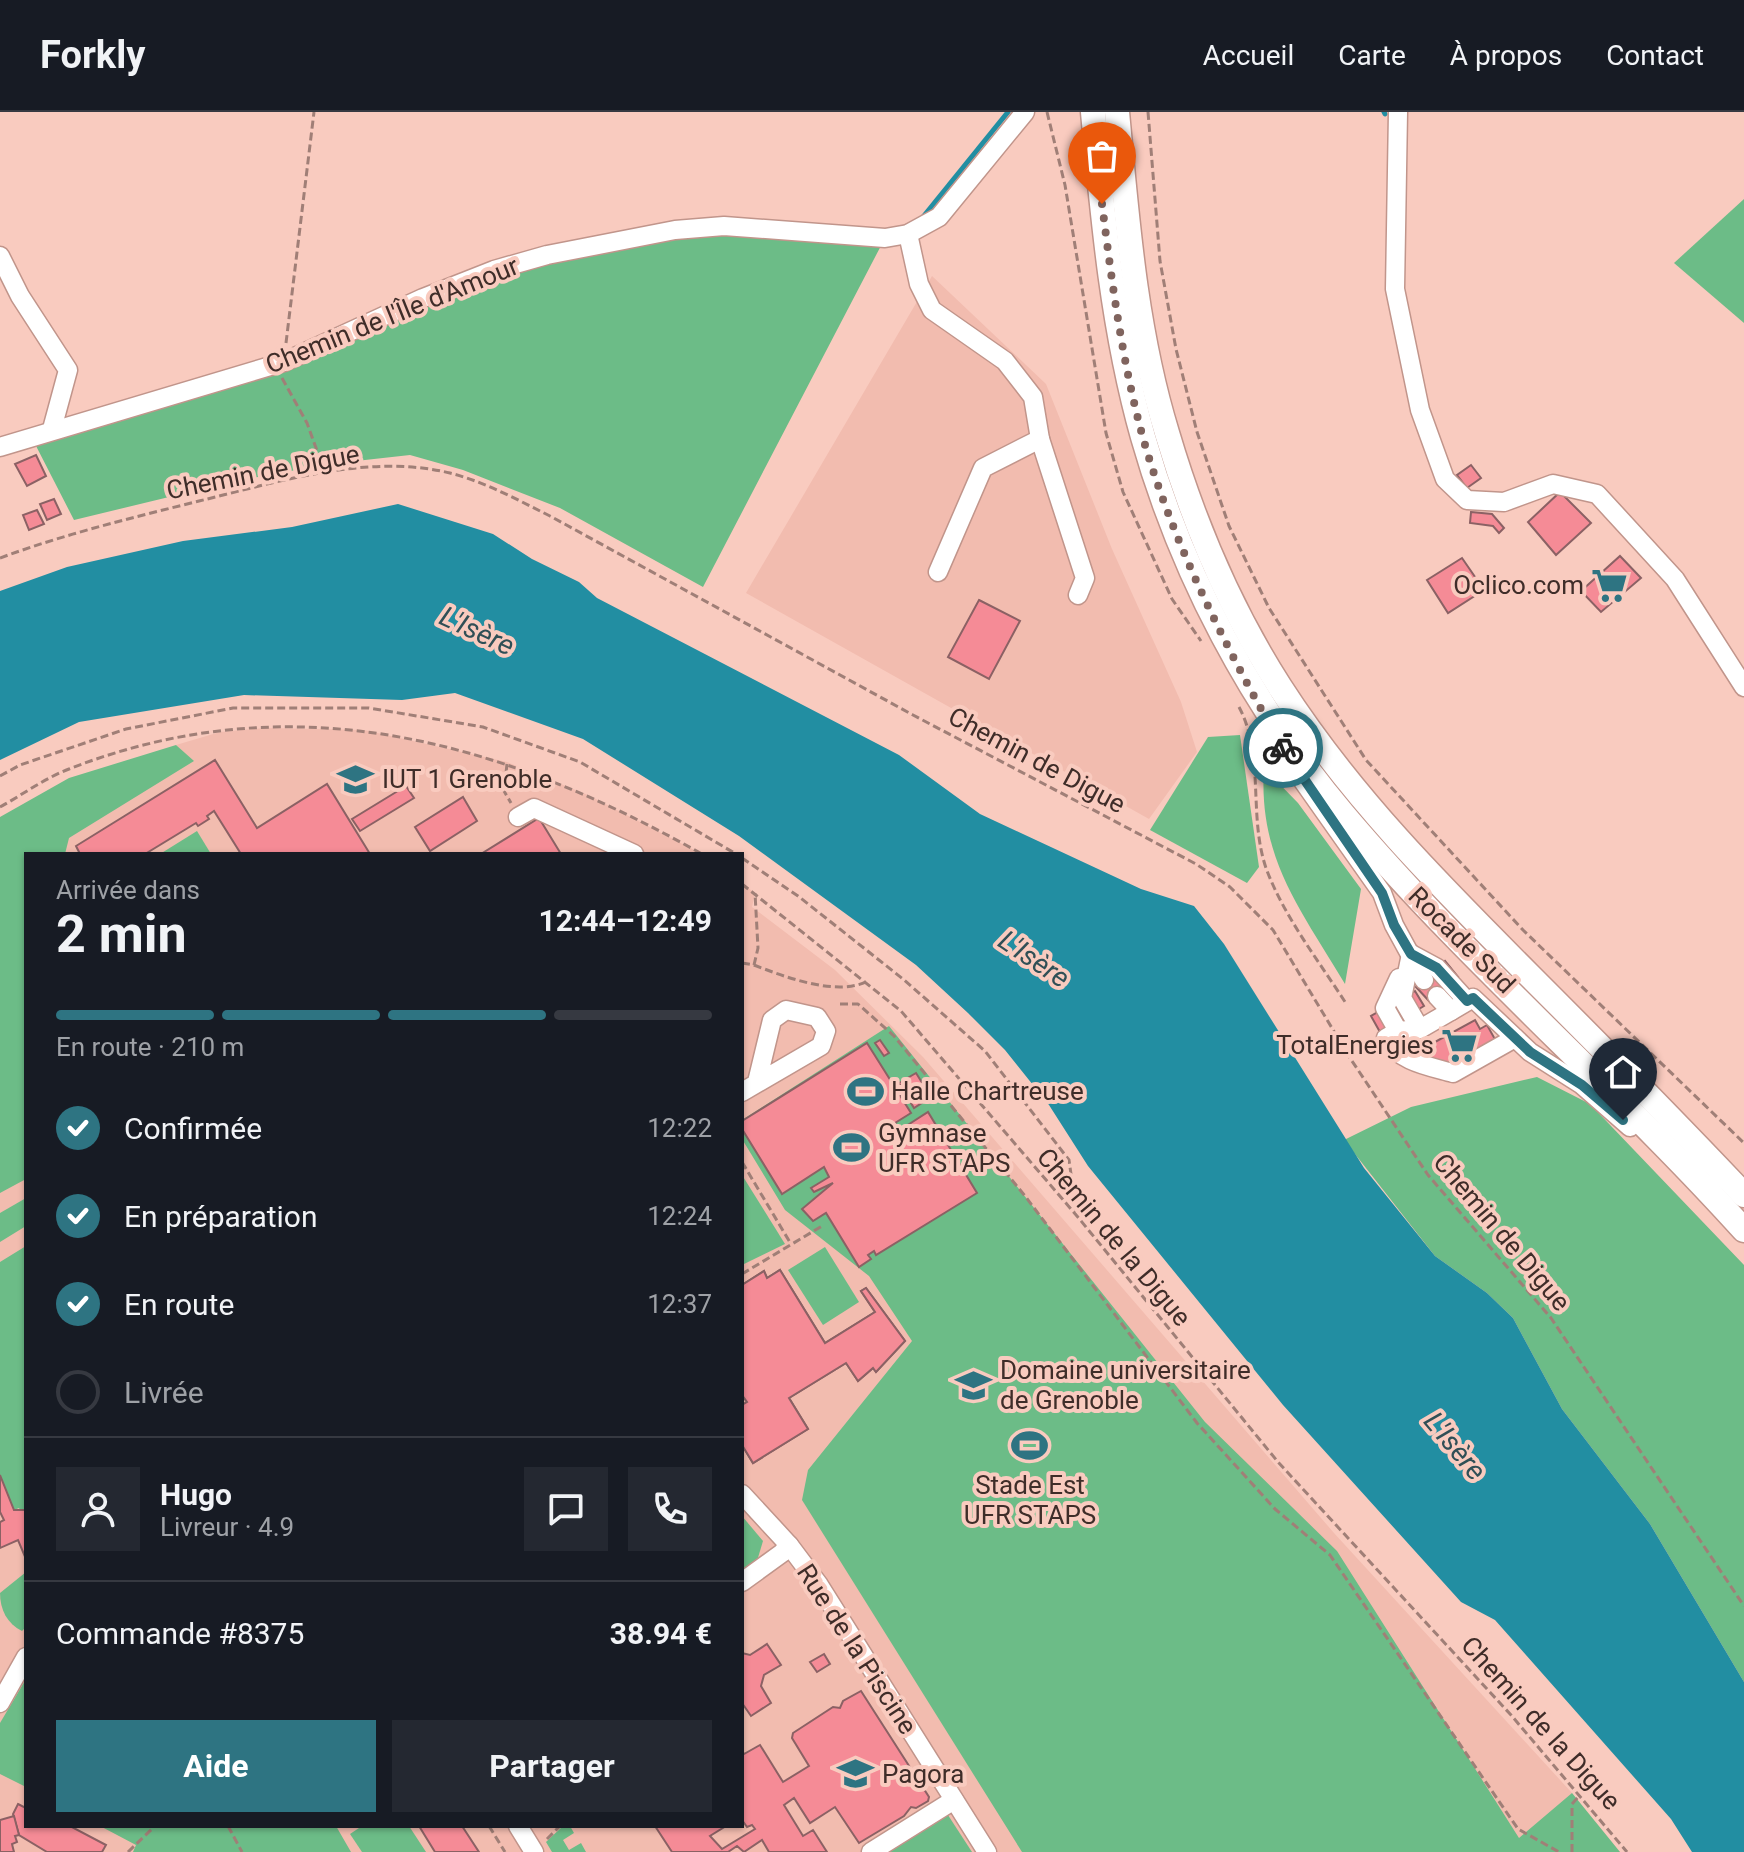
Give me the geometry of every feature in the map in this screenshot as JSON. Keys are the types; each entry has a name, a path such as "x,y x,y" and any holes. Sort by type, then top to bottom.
{"highway":[{"name":"Rocade Sud","path":"1093,112 1116,313 1144,438 1188,561 1246,676 1302,761 1372,847 1744,1230"},
{"name":"Rocade Sud","path":"1117,112 1134,273 1158,402 1198,522 1221,578 1262,657 1316,740 1378,818 1744,1195"}],"street":[{"name":"Chemin de l'Île d'Amour","path":"0,447 52,429 279,364 423,298 494,270 547,255 675,230 724,226 885,238 908,234 939,217 1025,112"},
{"path":"1398,112 1395,289 1420,410 1445,479 1467,500 1504,502 1553,484 1597,494 1675,579 1744,687"},
{"path":"908,234 919,284 932,310 1005,361 1033,397 1040,439 1085,578 1078,595"},
{"path":"0,256 20,296 68,370 52,429"},
{"path":"938,572 983,468 1040,439"},
{"path":"1246,676 1296,772 1382,893 1394,925 1424,980"},
{"path":"518,817 534,808 630,852"},
{"path":"1411,954 1437,968 1459,1006"},
{"path":"1411,954 1402,998 1420,1029"},
{"path":"1398,1031 1385,1008 1411,954"},
{"path":"1437,996 1459,1006"},
{"path":"1515,1038 1453,1073 1413,1062 1393,1050 1386,1038 1398,1031 1420,1029 1473,998 1530,1052 1601,1100 1744,1237"},
{"name":"Rue de la Piscine","path":"744,1496 789,1545 819,1585 987,1852"},
{"path":"744,1581 789,1545"},
{"path":"0,1703 24,1661"},
{"path":"871,1852 954,1800"},
{"path":"520,1828 537,1848"}],"path":[{"path":"314,112 279,364 307,423 325,473"},
{"path":"1047,112 1065,185 1106,433 1123,492 1172,599 1208,651"},
{"path":"1148,112 1160,261 1176,349 1197,432 1229,526 1269,608 1366,760 1523,930 1744,1143"},
{"name":"Chemin de Digue","path":"0,558 115,521 325,473 395,467 450,473 502,491 1196,864 1230,887 1273,930 1373,1093 1428,1175 1551,1318 1744,1606"},
{"path":"1234,699 1248,723 1254,755 1254,794 1266,867 1299,932 1347,1005"},
{"path":"0,776 20,765 126,729 233,708 369,708 483,727 580,762 733,852"},
{"path":"0,807 65,770 104,756 205,735 266,728 364,730 507,762 588,795 698,852"},
{"path":"507,762 504,791 518,817"},
{"path":"744,859 798,896 903,979 985,1051 1069,1160 1077,1216"},
{"name":"Chemin de la Digue","path":"744,885 868,981 901,1011 1077,1216 1278,1462 1581,1794 1627,1852"},
{"path":"754,965 758,948 755,893"},
{"path":"744,963 839,987 858,986 868,981"},
{"path":"840,1004 858,1004 894,1036 1025,1196 1197,1423 1275,1509 1330,1555 1518,1829 1559,1852"},
{"path":"1373,1093 1381,1088"},
{"path":"744,1165 791,1244"},
{"path":"744,1273 822,1226"},
{"path":"1572,1852 1572,1804 1581,1794"},
{"path":"128,1852 153,1828"},
{"path":"229,1828 242,1852"},
{"path":"490,1828 505,1852"},
{"path":"537,1848 558,1828"}],"shaded area":[{"path":"932,276 1046,384 1112,549 1181,702 1197,752 1149,819 746,593"},
{"name":"Domaine universitaire de Grenoble","path":"266,728 364,730 507,762 588,795 698,852 24,852 24,1828 744,1828 744,885 755,893 752,907 835,970 923,1057 1334,1533 1572,1793 1620,1852 0,1852 0,826 180,749 176,745 220,732"}],"green space":[{"path":"1744,199 1744,323 1674,263"},
{"path":"675,230 885,238 703,587 560,508 463,470 410,455 329,464 231,482 74,520 34,442 224,379 423,298"},
{"path":"1240,735 1259,867 1247,883 1150,830 1208,737"},
{"path":"176,745 194,761 69,838 66,852 24,852 24,1180 0,1193 0,817 69,778"},
{"path":"1264,768 1298,803 1361,889 1345,984 1298,907 1275,856 1264,800"},
{"path":"197,831 210,852 163,852"},
{"name":"Stade Est UFR STAPS","path":"889,1026 1205,1422 1337,1551 1519,1838 1572,1793 1620,1852 1022,1852 802,1500 808,1470 912,1341 869,1276 785,1210 744,1142 744,1119"},
{"path":"1537,1077 1590,1104 1744,1265 1744,1682 1650,1524 1562,1409 1513,1318 1487,1293 1435,1256 1344,1140 1411,1107"},
{"path":"744,1178 785,1244 744,1264"},
{"path":"24,1199 24,1227 0,1242 0,1213"},
{"path":"24,1247 24,1510 21,1512 19,1508 14,1510 0,1475 0,1262"},
{"path":"825,1247 859,1302 823,1325 788,1270"},
{"path":"744,1518 763,1541 757,1561 744,1571"},
{"path":"24,1574 22,1631 5,1615 0,1593"},
{"path":"24,1682 24,1786 0,1774 0,1723"},
{"path":"946,1812 972,1852 883,1852"},
{"path":"104,1828 337,1828 351,1852 133,1852 136,1845"},
{"path":"359,1828 410,1828 426,1852 362,1852 350,1834"},
{"path":"561,1828 571,1828 574,1833 563,1840 569,1850 581,1843 586,1852 552,1852 546,1842"}],"water":[{"name":"L'Isère","path":"398,504 493,534 532,559 579,582 597,598 899,755 980,814 1141,889 1194,906 1224,944 1364,1168 1435,1256 1487,1293 1513,1318 1562,1409 1650,1524 1744,1682 1744,1852 1692,1852 1671,1819 1495,1620 1461,1602 1283,1405 1088,1166 1049,1105 1005,1050 916,965 739,836 583,739 455,693 402,700 244,695 79,722 0,760 0,591 67,567 183,541 292,527"}],"building":[{"path":"36,455 46,476 27,486 15,464"},
{"path":"1471,465 1481,478 1467,488 1457,475"},
{"path":"1560,492 1591,523 1556,555 1528,522"},
{"path":"54,499 61,514 47,520 40,504"},
{"path":"37,510 44,524 29,530 23,515"},
{"path":"1471,512 1492,514 1504,528 1499,533 1493,526 1470,523"},
{"name":"Oclico.com","path":"1620,556 1641,578 1601,612 1581,591"},
{"path":"1462,558 1484,590 1448,613 1427,580"},
{"path":"979,600 1020,621 989,679 948,657"},
{"path":"215,760 257,828 327,784 369,852 240,852 214,811 207,816 209,819 198,826 196,823 148,852 79,852 76,846"},
{"path":"406,786 414,798 360,831 352,819"},
{"path":"463,797 477,821 430,851 415,827"},
{"path":"539,818 560,852 484,852"},
{"name":"TotalEnergies","path":"1445,961 1458,977 1430,1002 1416,987"},
{"name":"TotalEnergies","path":"1415,991 1424,1006 1380,1032 1371,1016"},
{"name":"TotalEnergies","path":"1475,1020 1480,1029 1487,1025 1496,1041 1455,1064 1431,1060 1424,1048"},
{"path":"880,1040 889,1053 884,1056 875,1043"},
{"name":"Gymnase UFR STAPS","path":"867,1043 911,1113 895,1123 900,1130 928,1112 977,1193 876,1255 874,1251 868,1255 871,1259 859,1267 826,1213 813,1221 802,1209 833,1183 814,1192 811,1188 829,1177 824,1167 782,1194 744,1132 744,1120"},
{"path":"916,1073 931,1097 914,1108 899,1083"},
{"path":"780,1270 825,1343 875,1312 861,1291 866,1288 905,1341 876,1372 873,1368 858,1381 846,1363 789,1398 808,1429 753,1463 744,1448 744,1404 747,1402 744,1398 744,1358 751,1369 784,1349 764,1317 744,1330 744,1284 764,1271 767,1278"},
{"path":"780,1270 825,1343 875,1312 861,1291 866,1288 905,1341 876,1372 873,1368 858,1381 846,1363 789,1398 808,1429 753,1463 744,1448 744,1404 747,1402 744,1398 744,1284 764,1271 767,1278"},
{"path":"0,1475 14,1510 24,1510 24,1554 18,1540 0,1548 0,1522 4,1520 0,1512"},
{"path":"767,1644 781,1665 764,1675 761,1686 771,1703 751,1716 744,1706 744,1654 750,1655"},
{"path":"824,1654 830,1664 817,1672 810,1662"},
{"name":"Pagora","path":"861,1691 929,1797 928,1801 916,1808 911,1807 904,1816 859,1843 835,1807 810,1823 794,1798 784,1805 803,1836 813,1830 827,1852 769,1852 762,1840 744,1852 737,1846 728,1852 672,1852 656,1828 723,1828 710,1836 722,1849 755,1829 744,1823 744,1754 760,1745 783,1782 809,1766 792,1738 793,1733 833,1707 840,1708 843,1701"},
{"path":"18,1804 24,1807 24,1828 74,1828 106,1845 102,1852 47,1852 19,1835 13,1814"},
{"path":"14,1816 19,1835 15,1836 17,1842 12,1844 14,1852 0,1852 0,1820"},
{"path":"420,1828 463,1828 479,1852 435,1852"}],"waterway":[{"path":"923,217 1008,112"}],"way so far":[{"path":"1102,204 1122,345 1135,407 1154,470 1175,531 1201,590 1283,748"}],"place":[{"name":"Oclico.com","path":"1610,585"},
{"name":"IUT 1 Grenoble","path":"356,779"},
{"name":"TotalEnergies","path":"1460,1045"},
{"name":"Halle Chartreuse","path":"865,1091"},
{"name":"Gymnase UFR STAPS","path":"852,1148"},
{"name":"Domaine universitaire de Grenoble","path":"974,1385"},
{"name":"Stade Est UFR STAPS","path":"1030,1446"},
{"name":"Pagora","path":"856,1774"}],"route":[{"path":"1283,748 1296,772 1382,893 1394,925 1411,954 1437,968 1467,1001 1473,998 1530,1052 1582,1085 1623,1120"}]}
